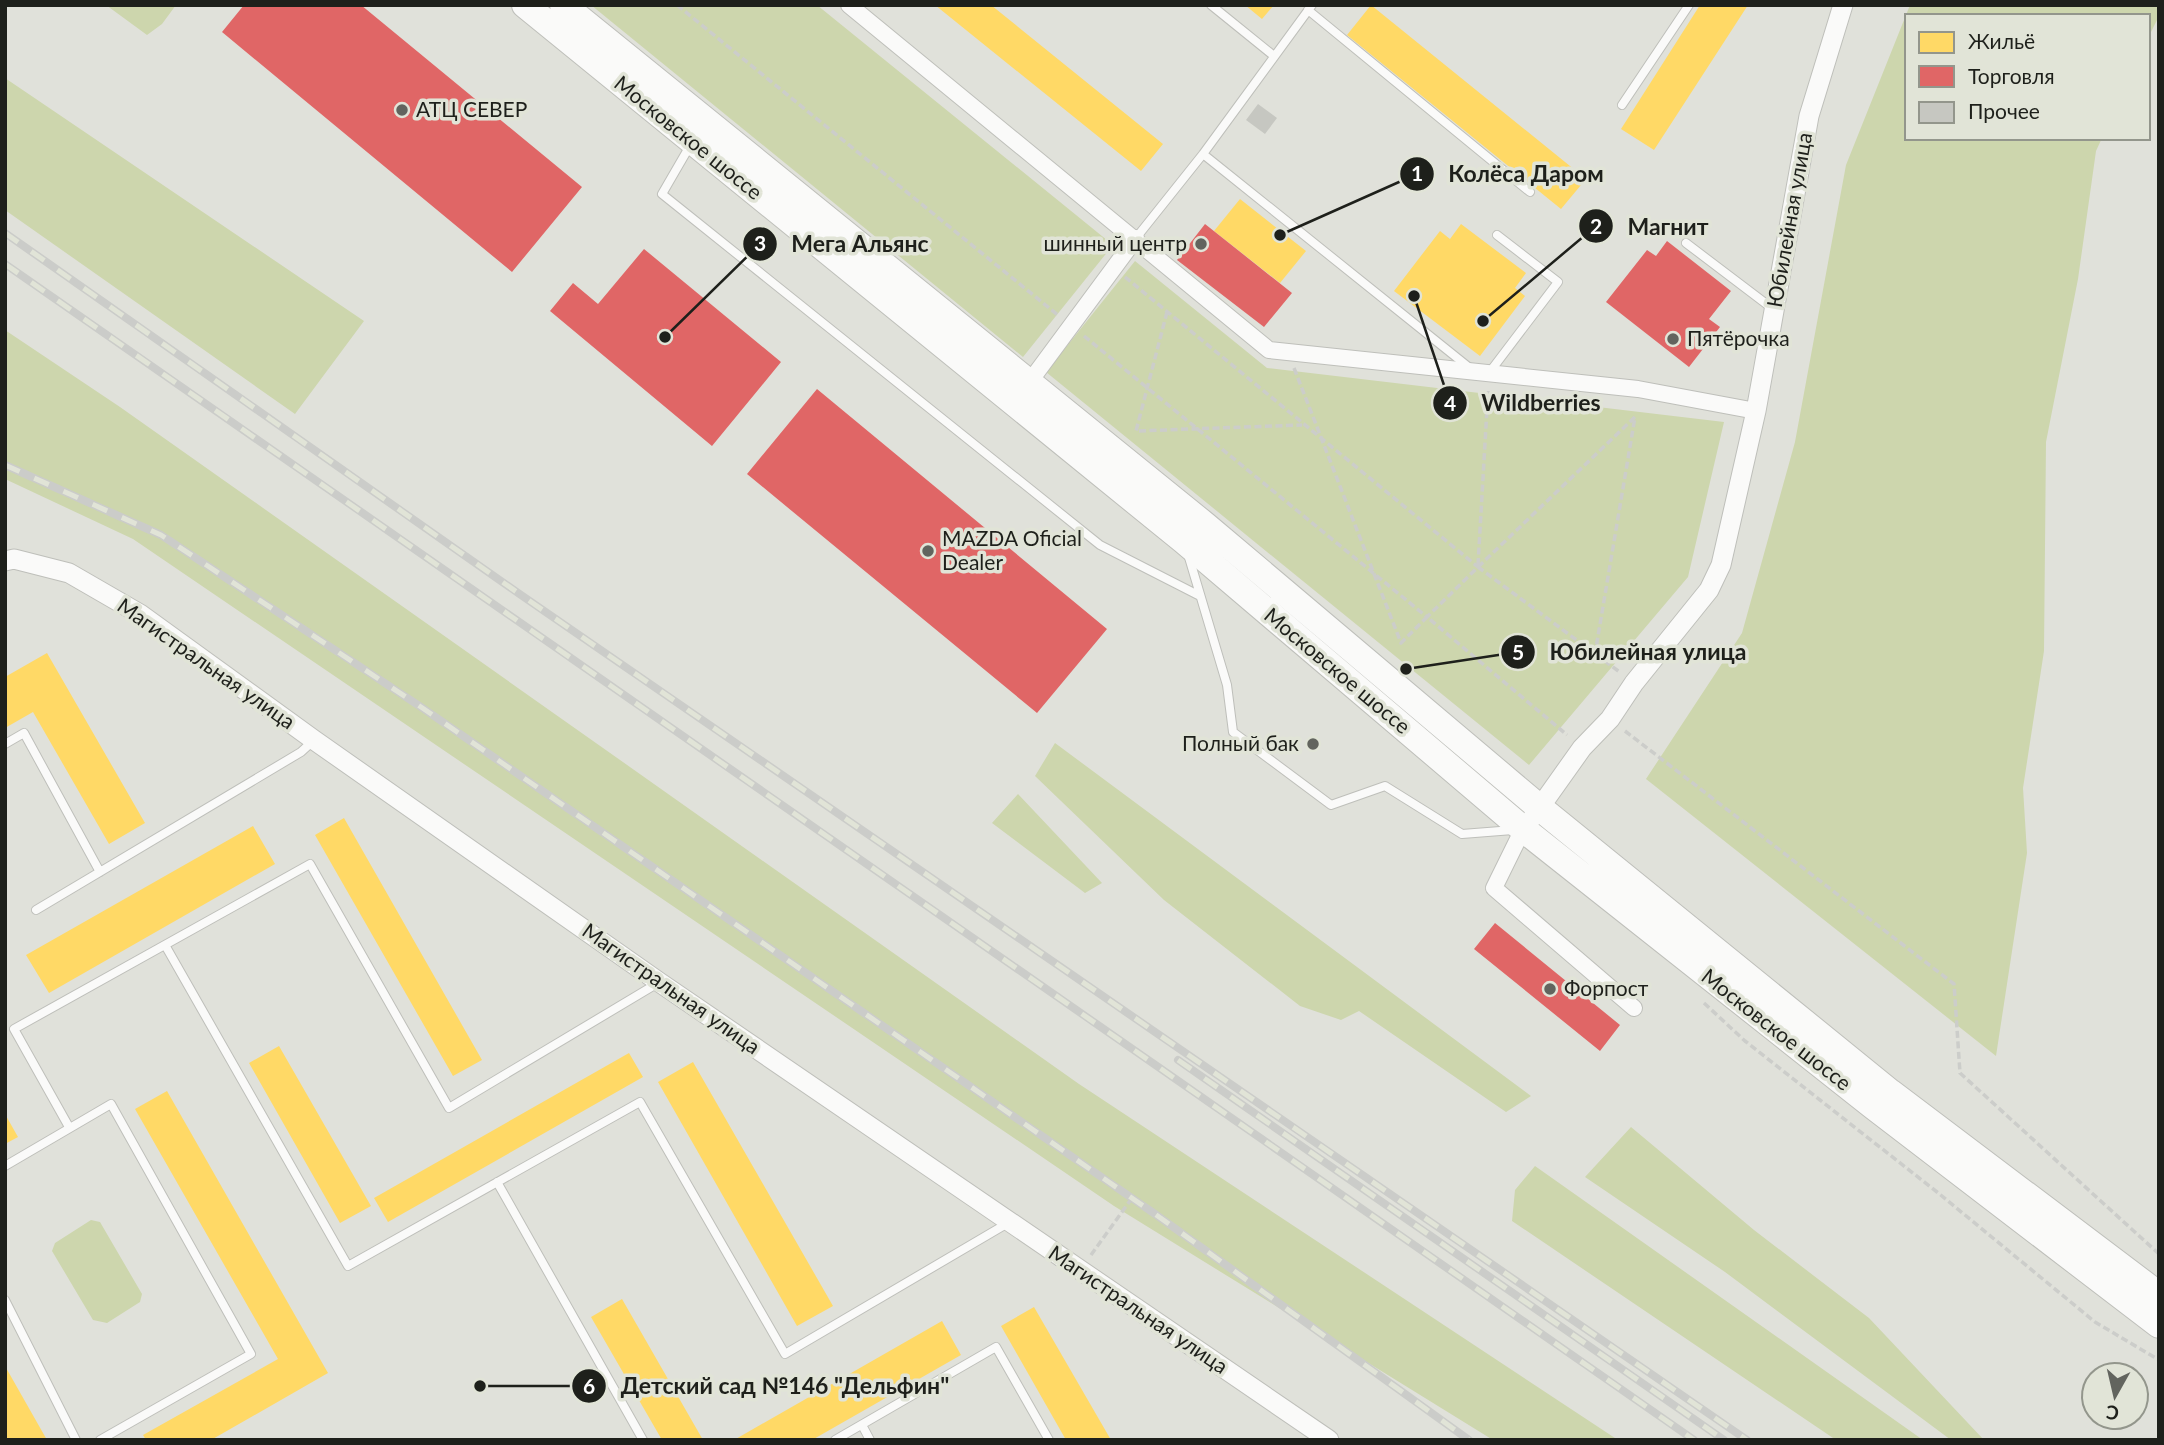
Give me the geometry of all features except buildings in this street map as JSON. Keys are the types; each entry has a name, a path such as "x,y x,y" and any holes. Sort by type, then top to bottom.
{"main road":[{"name":"Московское шоссе","path":"525,5 1184,541 1523,829 1873,1106 2159,1325"},
{"name":"Московское шоссе","path":"563,5 1205,525 1540,808 1890,1092 2159,1295"}],"street":[{"path":"849,5 1136,238 1269,350 1638,389 1756,411"},
{"name":"Юбилейная улица","path":"1523,829 1582,748 1610,719 1634,683 1709,590 1721,565 1756,411 1809,116 1843,5"},
{"path":"1028,384 1136,238"},
{"name":"Магистральная улица","path":"5,561 14,559 47,567 81,580 140,614 314,740 659,982 1329,1440"},
{"path":"1523,829 1494,888 1634,1008"}],"lane":[{"path":"1211,5 1274,56"},
{"path":"1622,105 1689,5"},
{"path":"1136,238 1203,154 1310,8 1530,192"},
{"path":"692,141 662,194 1100,545 1200,596"},
{"path":"1203,154 1482,373 1558,282 1497,235"},
{"path":"1686,243 1773,309"},
{"path":"1184,541 1227,685 1233,732 1331,805 1385,786 1462,834 1523,829"},
{"path":"5,744 24,733 100,872"},
{"path":"36,910 301,752 314,740"},
{"path":"69,1127 14,1029 310,864 449,1108 659,982"},
{"path":"164,945 348,1266 640,1102 786,1354 1010,1221"},
{"path":"5,1166 111,1104 251,1354 100,1440"},
{"path":"497,1182 643,1440"},
{"path":"5,1300 76,1440"},
{"path":"835,1440 996,1348 1049,1440"},
{"path":"862,1425 870,1440"}],"path":[{"path":"677,5 1374,573 1582,748"},
{"path":"1112,267 1478,567 1634,683"},
{"path":"1167,312 1136,431 1304,425"},
{"path":"1288,352 1401,643 1635,417 1595,654"},
{"path":"1478,567 1482,373"},
{"path":"1610,719 1954,984 1960,1073 2159,1254"},
{"path":"1698,998 1745,1041 2095,1322 2159,1360"},
{"path":"1079,1271 1132,1198"}],"green space":[{"path":"106,5 176,5 162,24 147,35"},
{"path":"591,5 817,5 1113,245 1023,357"},
{"path":"1910,5 2159,5 2159,16 2150,34 2150,14 1906,14"},
{"path":"1905,18 1905,140 2101,140 2096,151 2078,279 2046,442 2044,651 2023,788 2027,853 1996,1056 1646,779 1742,633 1795,442 1846,165"},
{"path":"5,78 364,321 295,414 5,210"},
{"path":"1135,261 1267,368 1724,422 1688,577 1529,765 1046,372"},
{"path":"5,330 120,407 1079,1084 1618,1440 1493,1440 1114,1206 133,539 5,479"},
{"path":"1055,743 1531,1096 1506,1112 1359,1011 1341,1020 1300,1006 1164,900 1035,776"},
{"path":"1018,794 1102,883 1085,893 992,823"},
{"path":"1631,1127 1754,1230 1869,1318 1984,1440 1951,1440 1725,1272 1585,1177"},
{"path":"1535,1166 1923,1440 1836,1440 1512,1221 1515,1190"},
{"path":"91,1220 100,1222 142,1294 140,1302 107,1323 93,1320 52,1251 55,1243"}],"railway":[{"path":"5,233 521,595 1747,1440"},
{"path":"5,264 1694,1440"},
{"path":"5,465 161,535 421,707 1155,1214 1469,1440"},
{"path":"1178,1060 1724,1440"}],"place":[{"name":"АТЦ СЕВЕР","path":"402,110"},
{"name":"Колёса Даром","path":"1280,235"},
{"name":"шинный центр","path":"1201,244"},
{"name":"Wildberries","path":"1414,296"},
{"name":"Магнит","path":"1483,321"},
{"name":"Мега Альянс","path":"665,337"},
{"name":"Пятёрочка","path":"1673,339"},
{"name":"MAZDA Oficial Dealer","path":"928,551"},
{"name":"Юбилейная улица","path":"1406,669"},
{"name":"Полный бак","path":"1313,744"},
{"name":"Форпост","path":"1550,989"},
{"name":"Детский сад №146 \"Дельфин\"","path":"480,1386"}]}
